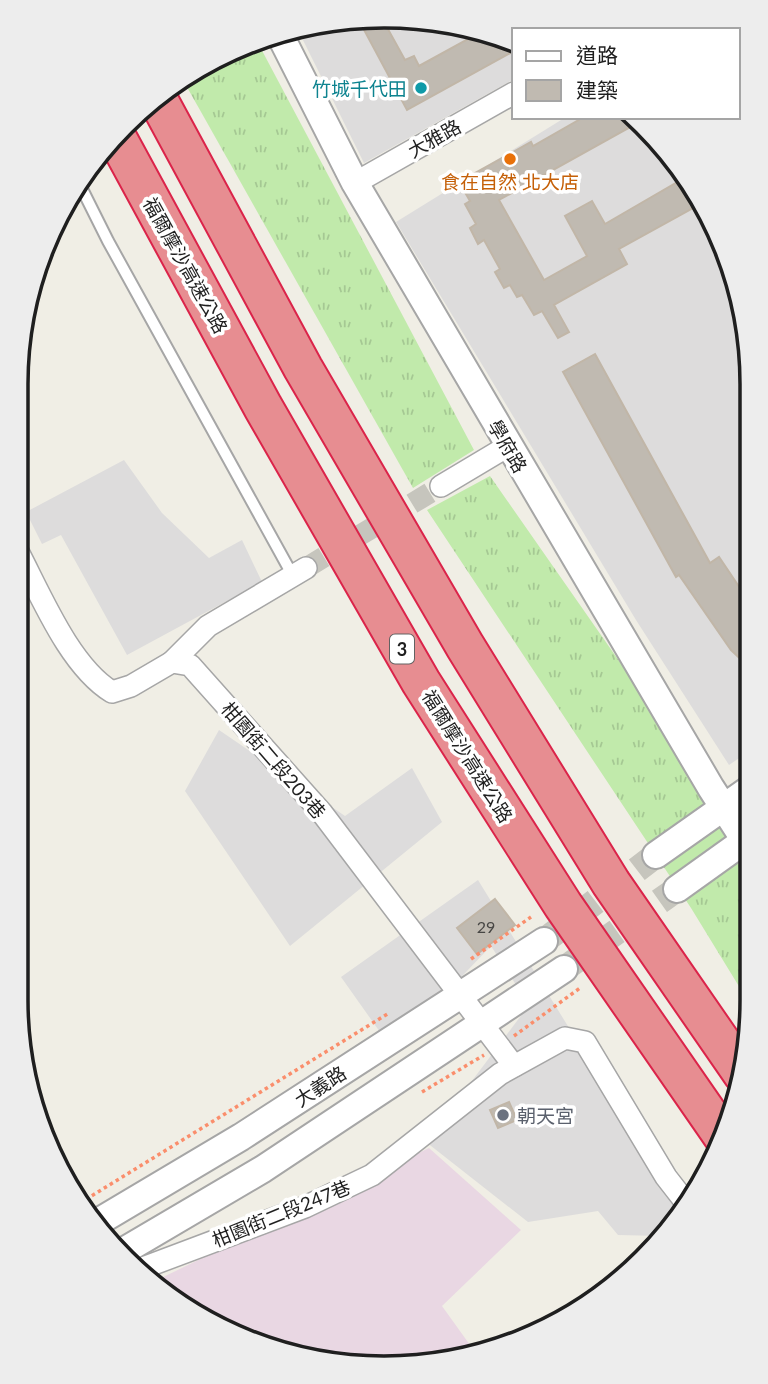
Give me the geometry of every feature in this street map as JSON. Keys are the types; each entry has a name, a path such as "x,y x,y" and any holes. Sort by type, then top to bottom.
{"highway":[{"path":"162,106 303,368 465,646 611,883 734,1061"},
{"name":"福爾摩沙高速公路","path":"121,144 263,407 421,682 563,905 716,1127"}],"street":[{"name":"學府路","path":"284,43 355,183 508,446 723,807 740,830"},
{"name":"大雅路","path":"355,183 512,94"},
{"path":"441,486 508,446"},
{"path":"28,570 76,660 99,684 112,692 131,686 172,662 208,626 299,572"},
{"name":"柑園街二段203巷","path":"172,662 190,665 323,813 514,1066"},
{"path":"656,855 740,795"},
{"path":"677,889 740,848"},
{"name":"大義路","path":"104,1219 241,1137 453,987 544,941"},
{"name":"大義路","path":"128,1248 263,1169 564,969"},
{"name":"柑園街二段247巷","path":"147,1266 305,1207 372,1175 514,1066 565,1038 585,1042 666,1177 683,1193"}],"lane":[{"path":"84,193 108,241 299,572"}],"path":[{"path":"453,987 531,917"},
{"path":"88,1198 399,1007"}],"shaded area":[{"name":"竹城千代田","path":"361,29 407,29 476,40 512,52 512,80 364,163 302,38"},
{"path":"563,119 622,119 652,149 680,186 703,227 721,270 733,315 739,361 740,758 729,765 636,620 396,222"},
{"path":"124,460 162,513 209,558 242,540 262,582 127,655 61,535 42,544 28,511"},
{"path":"219,730 345,816 412,768 442,822 290,946 185,791"},
{"path":"478,880 677,1203 651,1236 618,1235 598,1211 528,1222 426,1142 529,1005 491,946 392,1049 341,977"},
{"path":"429,1148 521,1230 442,1306 470,1345 430,1353 361,1355 292,1344 227,1319 186,1296 162,1278"}],"green space":[{"path":"262,50 474,450 413,488 187,87 227,65"},
{"path":"490,476 740,834 740,988 691,908 427,510"}],"building":[{"name":"竹城千代田","path":"387,28 405,60 414,56 419,66 469,38 512,52 512,52 407,110 364,29"},
{"path":"580,119 622,119 631,127 499,200 544,280 587,256 565,216 592,201 605,224 677,182 693,208 619,249 627,264 554,305 569,332 558,338 542,311 534,315 522,295 517,297 510,285 504,288 495,272 500,269 484,240 478,244 470,228 476,224 465,204 470,201 459,182 531,142 533,146"},
{"path":"595,354 710,563 719,557 740,588 740,659 731,650 679,575 676,577 563,372"},
{"path":"495,899 515,925 477,954 457,928"},
{"name":"朝天宮","path":"509,1102 517,1120 498,1128 490,1110"}],"tunnel":[{"path":"306,568 441,486"},
{"path":"544,941 656,855"},
{"path":"564,969 677,889"}],"place":[{"name":"竹城千代田","path":"421,88"},
{"name":"食在自然 北大店","path":"510,159"},
{"name":"朝天宮","path":"503,1115"}]}
